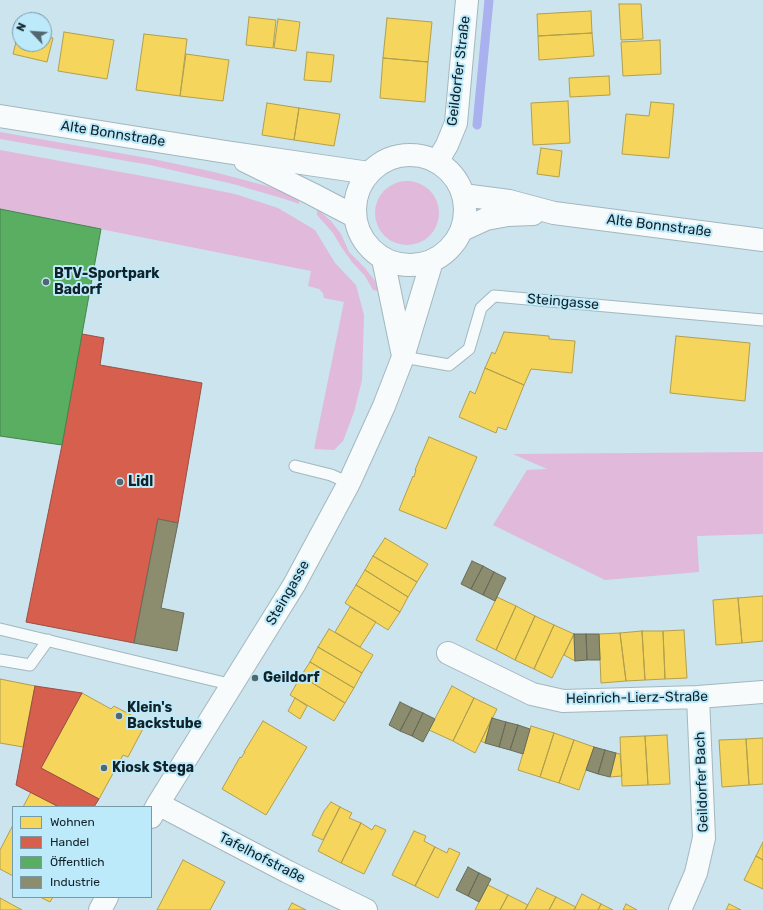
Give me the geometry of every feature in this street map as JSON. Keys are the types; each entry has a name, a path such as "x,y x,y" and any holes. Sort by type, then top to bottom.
{"street":[{"name":"Geildorfer Straße","path":"437,162 447,145 456,123 467,0"},
{"name":"Alte Bonnstraße","path":"0,116 368,173"},
{"name":"Alte Bonnstraße","path":"226,152 354,216"},
{"path":"400,156 419,156 437,162 453,176 463,195 465,213 462,230 450,249 432,261 416,266 398,264 383,259 369,248 359,233 354,216 357,193 368,173 383,162 400,156"},
{"name":"Alte Bonnstraße","path":"463,195 509,201 554,213 763,240"},
{"name":"Alte Bonnstraße","path":"462,230 486,219 508,215 554,213"},
{"path":"383,259 403,357"},
{"name":"Steingasse","path":"155,811 294,585 349,483 384,406 403,357 432,261"},
{"name":"Heinrich-Lierz-Straße","path":"448,653 532,694 562,701 698,697 763,692"},
{"name":"Geildorfer Bach","path":"680,910 696,873 704,838 698,697"},
{"name":"Tafelhofstraße","path":"155,811 288,872 366,910"},
{"path":"100,910 106,898"}],"lane":[{"name":"Steingasse","path":"403,357 449,365 469,349 481,308 494,296 763,320"},
{"path":"295,466 331,475 349,483"},
{"path":"0,629 233,685"},
{"path":"0,660 30,666 48,640"}],"shaded area":[{"path":"0,132 153,159 214,172 267,186 299,197 299,204 233,184 150,165 0,139"},
{"path":"0,150 235,194 278,208 315,230 335,263 356,285 364,315 362,380 354,412 343,441 334,450 314,449 344,302 324,298 323,293 319,289 308,286 311,271 0,209"},
{"path":"401,181 413,181 430,190 437,201 439,213 437,225 430,236 413,245 401,245 389,240 380,231 375,219 375,207 380,195 389,186"},
{"path":"317,209 331,221 341,234 349,252 365,268 375,281 378,291 373,290 365,276 352,262 333,233 317,215"},
{"path":"763,452 763,534 697,536 699,572 605,580 493,525 527,470 547,469 513,454"}],"building: Wohnen":[{"path":"619,4 641,4 643,39 621,40"},
{"path":"591,11 592,33 538,36 537,14"},
{"path":"249,17 276,20 273,48 246,45"},
{"path":"387,18 432,22 428,62 383,58"},
{"path":"278,19 300,22 296,51 274,48"},
{"path":"64,32 114,40 107,79 58,71"},
{"path":"592,33 594,56 539,60 538,36"},
{"path":"144,34 187,39 180,96 136,90"},
{"path":"660,40 661,74 623,76 621,42"},
{"path":"14,52 50,52 47,62 13,54"},
{"path":"307,52 334,55 331,82 304,80"},
{"path":"186,54 229,60 223,101 180,96"},
{"path":"383,58 428,62 425,102 380,98"},
{"path":"609,76 610,95 570,97 569,78"},
{"path":"568,101 570,143 533,145 531,103"},
{"path":"651,102 674,104 669,158 622,154 626,114 649,116"},
{"path":"267,103 299,108 294,140 262,135"},
{"path":"299,108 340,114 334,146 294,140"},
{"path":"541,148 562,151 559,177 537,174"},
{"path":"504,332 549,336 549,339 575,341 572,373 531,369 524,385 485,368 492,352 495,354"},
{"path":"676,336 750,343 745,401 670,393"},
{"path":"485,368 524,385 506,430 498,427 496,433 459,417 470,391 475,394"},
{"path":"429,437 477,457 446,529 399,510 413,476 414,477 415,470"},
{"path":"385,538 428,564 417,582 373,556"},
{"path":"373,556 417,582 408,597 365,570"},
{"path":"365,570 408,597 400,612 356,585"},
{"path":"356,585 400,612 388,630 345,603"},
{"path":"763,596 763,641 742,643 738,598"},
{"path":"497,597 516,606 496,650 476,640"},
{"path":"738,598 742,643 716,645 713,600"},
{"path":"516,606 535,616 515,660 496,650"},
{"path":"350,607 376,622 360,647 335,632"},
{"path":"535,616 554,625 534,669 515,660"},
{"path":"554,625 574,634 552,678 534,669"},
{"path":"329,629 373,655 362,673 318,647"},
{"path":"684,630 687,678 665,679 663,631"},
{"path":"642,631 645,680 626,681 620,633"},
{"path":"642,631 663,631 665,679 645,680"},
{"path":"620,633 626,681 601,683 599,634"},
{"path":"574,634 575,661 564,655"},
{"path":"318,647 362,673 354,688 310,662"},
{"path":"310,662 354,688 345,703 301,676"},
{"path":"301,676 345,703 334,721 290,695"},
{"path":"0,679 35,686 23,747 0,743"},
{"path":"452,686 474,698 453,741 429,730"},
{"path":"82,693 111,709 114,706 146,723 128,757 123,755 99,799 41,768"},
{"path":"295,698 307,706 300,719 288,711"},
{"path":"474,698 497,709 475,753 453,741"},
{"path":"492,718 485,743 481,741"},
{"path":"263,721 307,747 266,815 222,789"},
{"path":"531,726 554,733 540,777 518,770"},
{"path":"554,733 574,740 559,783 540,777"},
{"path":"667,735 670,784 648,785 645,736"},
{"path":"645,736 648,785 622,786 620,737"},
{"path":"763,738 763,784 749,785 746,739"},
{"path":"746,739 749,785 722,787 719,740"},
{"path":"574,740 594,747 579,790 559,783"},
{"path":"616,753 620,754 622,776 610,777"},
{"path":"31,792 57,806 24,806"},
{"path":"331,802 340,807 323,840 312,835 324,811"},
{"path":"340,807 352,813 349,818 361,823 341,863 318,851"},
{"path":"361,823 372,830 375,825 386,830 364,874 341,863"},
{"path":"12,827 12,875 0,869 0,850"},
{"path":"414,831 426,836 424,841 435,847 415,886 392,875"},
{"path":"763,842 763,860 756,856"},
{"path":"435,847 447,853 449,848 460,853 438,898 415,886"},
{"path":"756,856 763,860 763,889 744,880"},
{"path":"183,860 225,882 210,910 157,910"},
{"path":"488,885 508,895 500,910 475,910"},
{"path":"537,888 556,897 549,910 525,910"},
{"path":"582,894 601,904 598,910 574,910"},
{"path":"508,895 528,905 525,910 500,910"},
{"path":"556,897 576,907 574,910 549,910"},
{"path":"0,898 22,910 0,910"},
{"path":"42,898 52,898 50,902"},
{"path":"292,903 306,910 288,910"},
{"path":"601,904 613,910 598,910"},
{"path":"626,904 637,910 623,910"},
{"path":"729,904 741,910 726,910"}],"building: Handel":[{"name":"Lidl","path":"82,334 104,338 100,365 202,383 178,523 158,519 134,643 26,622 62,445"},
{"path":"35,686 82,693 41,768 99,799 95,806 57,806 16,785"}],"building: Öffentlich":[{"name":"BTV-Sportpark Badorf","path":"0,209 101,229 62,445 0,436"}],"building: Industrie":[{"path":"158,519 178,523 161,608 184,613 177,651 134,643"},
{"path":"472,561 483,566 471,589 461,584"},
{"path":"483,566 494,572 483,595 471,589"},
{"path":"494,572 506,578 495,601 483,595"},
{"path":"574,634 586,634 587,660 575,661"},
{"path":"586,634 599,634 600,660 587,660"},
{"path":"400,702 412,708 400,731 389,725"},
{"path":"412,708 423,713 412,736 400,731"},
{"path":"423,713 435,719 423,742 412,736"},
{"path":"492,718 506,722 499,747 485,743"},
{"path":"506,722 518,725 510,750 499,747"},
{"path":"518,725 530,729 523,754 510,750"},
{"path":"594,747 605,750 598,774 586,770"},
{"path":"605,750 616,753 610,777 598,774"},
{"path":"468,867 479,873 468,896 456,890"},
{"path":"479,873 491,879 479,902 468,896"}],"waterway":[{"name":"Geildorfer Bach","path":"477,125 489,0"}],"place":[{"name":"BTV-Sportpark Badorf","path":"46,282"},
{"name":"Lidl","path":"120,482"},
{"name":"Geildorf","path":"255,678"},
{"name":"Klein's Backstube","path":"119,716"},
{"name":"Kiosk Stega","path":"104,768"}]}
